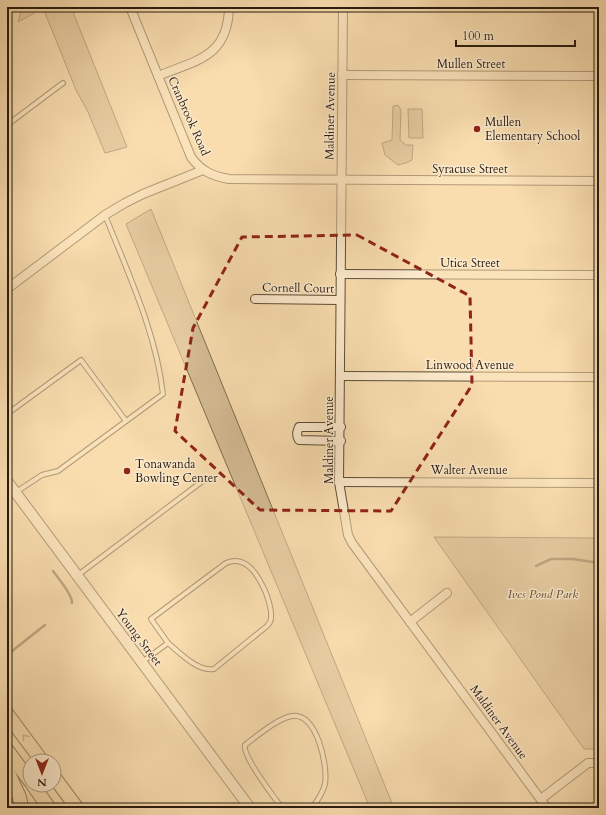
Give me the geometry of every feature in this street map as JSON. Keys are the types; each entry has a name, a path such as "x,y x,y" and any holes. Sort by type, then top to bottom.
{"main road":[{"path":"7,714 36,753"},
{"path":"7,750 22,770"},
{"path":"7,770 19,796 22,808"},
{"path":"62,788 77,808"},
{"path":"39,793 49,808"}],"street":[{"name":"Cranbrook Road","path":"130,7 191,156 203,170 218,178 229,179 341,180"},
{"path":"158,76 205,56 217,46 226,30 229,7"},
{"name":"Maldiner Avenue","path":"343,7 340,274 340,482 348,535 352,543 547,808"},
{"name":"Mullen Street","path":"342,75 599,76"},
{"path":"7,289 105,215 143,194 203,170"},
{"name":"Syracuse Street","path":"341,180 599,182"},
{"name":"Utica Street","path":"340,274 599,275"},
{"name":"Cornell Court","path":"254,299 340,300"},
{"name":"Linwood Avenue","path":"340,376 599,377"},
{"path":"341,427 299,427 297,437 299,440 305,441 341,441"},
{"name":"Young Street","path":"7,481 250,808"},
{"name":"Walter Avenue","path":"340,482 599,483"},
{"path":"410,622 447,594"},
{"path":"541,799 588,763 599,763"}],"lane":[{"path":"7,125 63,83"},
{"path":"16,492 42,475 58,471 163,394 156,354 146,322 105,215"},
{"path":"7,414 81,360 126,421"},
{"path":"77,575 204,480"},
{"path":"233,560 241,562 248,566 260,580 271,608 271,620 267,626 214,669 209,670 201,667 168,643 151,619 226,563 233,560"},
{"path":"142,663 168,643"},
{"path":"282,808 264,784 244,749 245,745 280,720 292,716 302,716 308,720 323,750 325,765 325,783 322,793 312,808"}],"highlighted area":[{"path":"357,235 470,296 472,385 391,511 260,510 175,431 193,328 242,237"}],"green space":[{"path":"22,7 71,7 127,147 105,153 88,112 76,90 43,8 18,22"},
{"path":"398,105 401,110 400,140 406,145 413,145 412,160 398,165 385,155 382,143 392,140 393,106"},
{"path":"408,109 422,109 423,138 409,138"},
{"path":"151,209 394,808 370,808 126,224"},
{"name":"Ives Pond Park","path":"434,537 599,538 599,749 584,749"}],"waterway":[{"path":"536,566 551,559 573,559 599,563"},
{"path":"53,571 68,591 72,603"},
{"path":"7,655 45,625"}],"place":[{"name":"Mullen Elementary School","path":"477,129"},
{"name":"Tonawanda Bowling Center","path":"127,471"}]}
